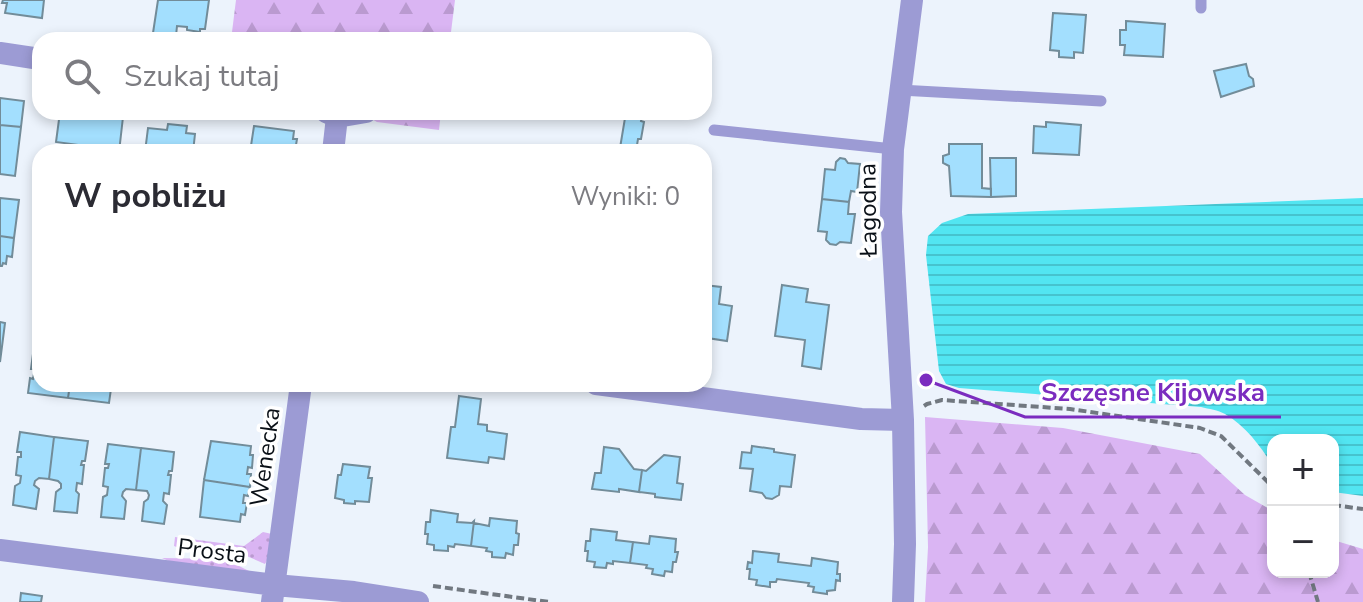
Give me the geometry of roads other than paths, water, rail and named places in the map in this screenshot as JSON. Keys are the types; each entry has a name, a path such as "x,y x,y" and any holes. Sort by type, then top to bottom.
{"street":[{"name":"Łagodna","path":"903,602 909,416 891,212 893,149 912,0"},
{"path":"0,53 32,58"},
{"path":"332,120 333,144"},
{"name":"Wenecka","path":"274,594 300,392"},
{"path":"657,392 861,419 909,416"},
{"name":"Prosta","path":"0,550 274,594 424,594"}],"lane":[{"path":"899,90 1101,101"},
{"path":"714,130 893,149"}],"water":[{"path":"1363,198 1363,496 1339,493 1339,434 1267,434 1267,457 1233,419 1201,407 959,388 946,384 939,371 926,255 928,236 942,223 968,214"}],"place":[{"name":"Szczęsne Kijowska","path":"926,380"}]}
